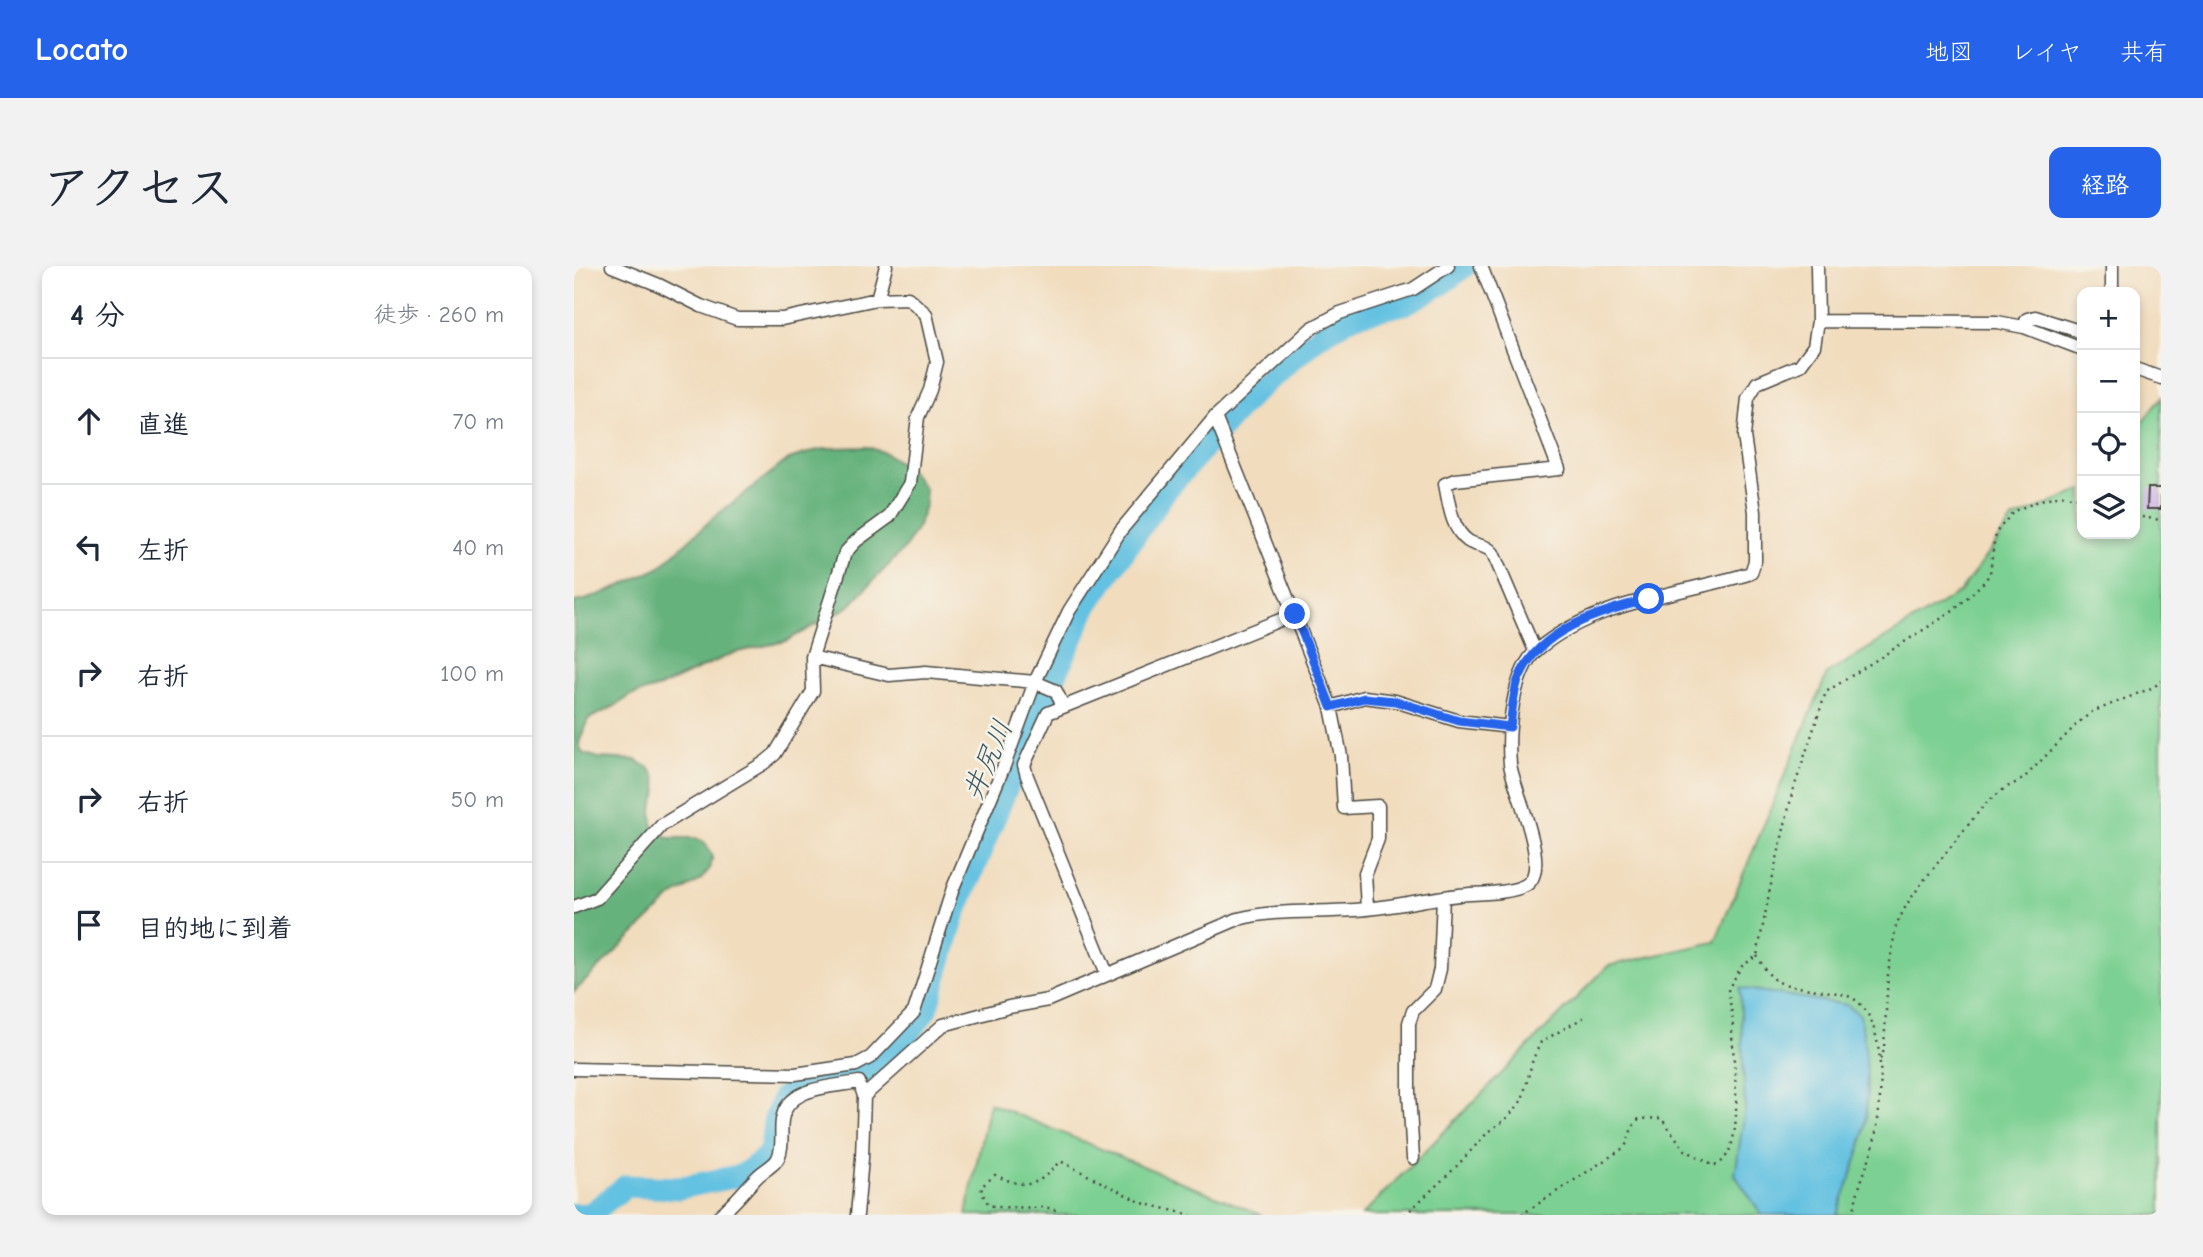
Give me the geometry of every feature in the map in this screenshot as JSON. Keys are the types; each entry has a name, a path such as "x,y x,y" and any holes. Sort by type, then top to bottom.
{"street":[{"path":"574,907 597,898 662,825 775,754 813,691 812,657 845,553 856,541 889,517 910,483 918,417 930,390 937,362 926,314 908,298 877,299 782,319 737,319 612,266"},
{"path":"877,299 886,266"},
{"path":"720,1215 778,1159 782,1118 788,1105 801,1093 858,1074 914,1013 953,888 1035,682 1069,611 1121,530 1215,417 1312,328 1340,313 1413,289 1448,266"},
{"path":"1481,266 1559,469 1455,480 1445,484 1454,523 1469,542 1488,547 1493,553 1535,651"},
{"path":"864,1096 943,1025 1009,1007 1048,1000 1238,919 1261,913 1367,908 1516,889 1529,884 1534,877 1537,861 1510,766 1510,727 1518,680 1535,651 1570,626 1607,611 1751,573 1755,561 1755,512 1744,436 1748,398 1757,383 1800,365 1814,346 1818,321 1817,266"},
{"path":"2112,266 2112,287"},
{"path":"2024,327 2027,319 2035,317 2077,330"},
{"path":"1818,321 1997,323 2024,327 2077,347"},
{"path":"2140,371 2161,378"},
{"path":"1215,417 1331,707 1341,756 1344,808 1378,806 1378,839 1365,873 1367,908"},
{"path":"1107,974 1024,765 1048,713 1295,614"},
{"path":"812,657 889,675 926,672 1035,682 1056,691 1063,706"},
{"path":"1331,707 1364,698 1395,701 1459,721 1510,727"},
{"path":"1413,1158 1409,1094 1409,1023 1413,1011 1436,989 1440,969 1443,897"},
{"path":"574,1069 858,1074"},
{"path":"857,1215 864,1096 858,1074"}],"path":[{"path":"1854,1215 1856,1195 1875,1139 1881,1090 1880,1059 1866,1008 1848,996 1778,982 1766,971 1757,956 1792,794 1826,692 1953,611 1990,573 1998,530 2014,511 2061,495 2077,498"},
{"path":"2140,517 2161,520"},
{"path":"1880,1059 1884,1048 1888,974 1896,925 1924,880 1985,804 2005,788 2023,779 2078,723 2092,712 2154,687 2161,681"},
{"path":"1521,1215 1625,1147 1632,1125 1639,1119 1661,1118 1685,1150 1714,1166 1723,1160 1733,1143 1737,1118 1733,1022 1728,989 1742,966 1757,956"},
{"path":"1405,1215 1514,1110 1521,1100 1541,1042 1588,1015"},
{"path":"1061,1215 1052,1208 989,1205 981,1187 995,1175 1019,1184 1034,1184 1043,1180 1062,1162 1142,1203 1191,1215"}],"green space":[{"path":"2161,398 2161,1215 1362,1215 1608,966 1715,942 1827,674 1960,592 2012,520 2077,492 2077,539 2140,539 2140,425"},
{"path":"868,447 885,453 911,471 925,489 925,505 918,526 905,548 848,607 786,641 733,653 660,687 632,695 588,719 579,743 582,753 599,758 636,760 649,768 655,776 658,790 652,808 653,827 668,838 696,838 705,843 713,857 701,880 672,897 574,992 574,602 614,589 659,568 713,518 789,459 831,448"},
{"path":"989,1103 1262,1215 966,1215"}],"water":[{"path":"1740,988 1847,1005 1860,1015 1866,1066 1865,1129 1837,1215 1762,1215 1735,1175 1745,1109"}],"building":[{"path":"2148,488 2161,488 2161,509 2147,509"}],"waterway":[{"name":"井尻川","path":"574,1215 590,1214 626,1186 679,1188 743,1175 771,1150 774,1122 783,1098 798,1086 873,1071 903,1043 927,1008 954,916 1028,736 1086,607 1166,490 1251,395 1319,336 1355,315 1404,304 1443,283 1465,266"}],"route":[{"path":"1295,614 1331,707 1364,698 1395,701 1459,721 1510,727 1518,680 1535,651 1570,626 1607,611 1649,599"}]}
